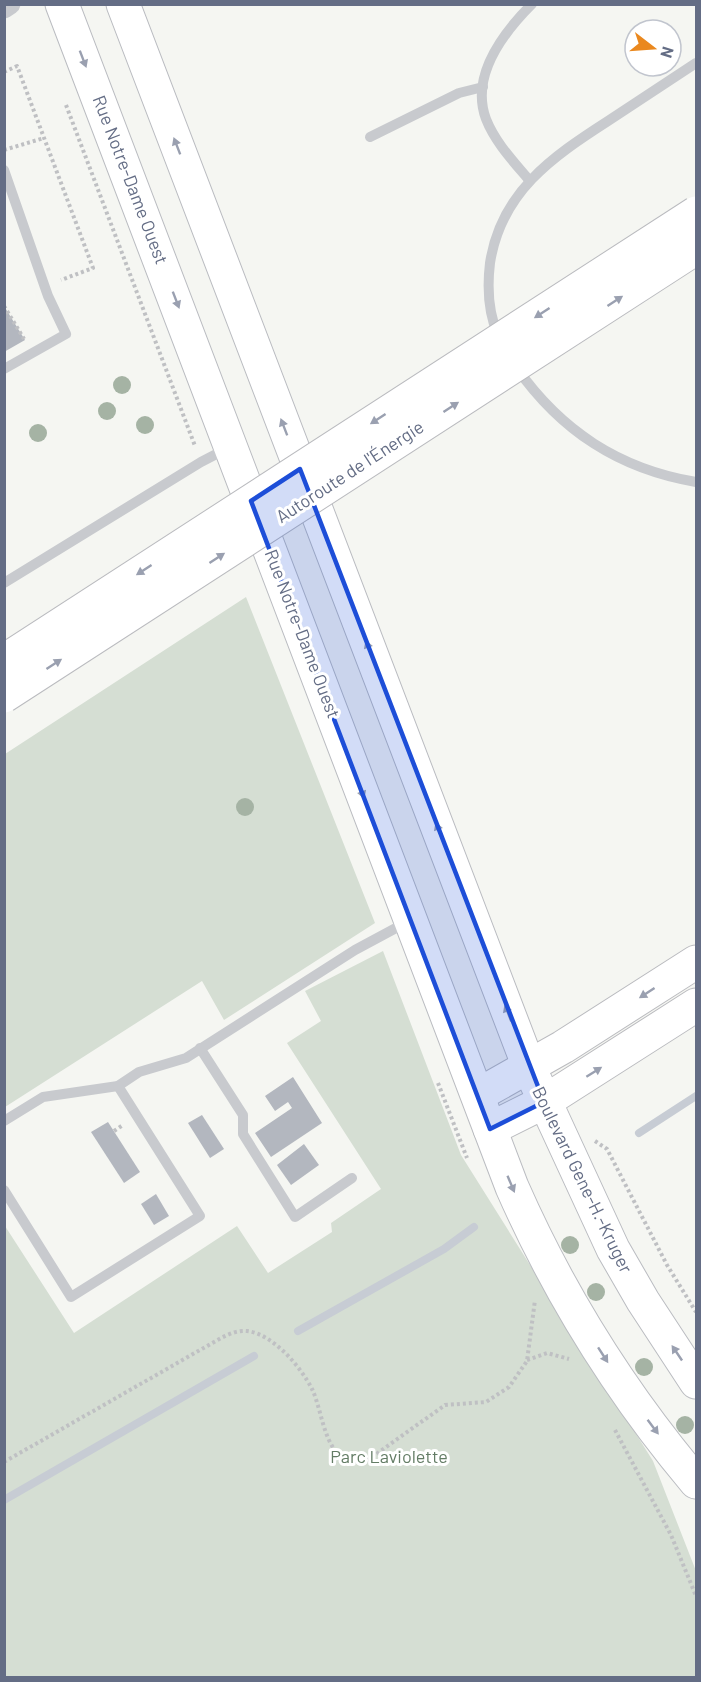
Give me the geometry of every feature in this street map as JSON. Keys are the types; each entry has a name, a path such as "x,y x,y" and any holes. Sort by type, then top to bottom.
{"main road":[{"name":"Rue Notre-Dame Ouest","path":"62,4 490,1129"},
{"path":"123,4 529,1067"},
{"name":"Autoroute de l'Énergie","path":"4,660 696,213"},
{"name":"Autoroute de l'Énergie","path":"4,696 696,248"},
{"path":"478,1095 529,1067 696,962"},
{"path":"696,1005 544,1102 490,1129 525,1216 574,1308 618,1379 689,1473 696,1509"},
{"name":"Boulevard Gene-H.-Kruger","path":"529,1067 613,1249 643,1302 696,1382"}],"street":[{"path":"4,8 10,4"}],"lane":[{"path":"529,180 498,142 487,121 483,105 483,87 487,68 504,37 532,4"},
{"path":"696,63 568,147 529,180 501,224 489,271 491,317 507,354 532,388 556,415 596,448 640,468 696,482"},
{"path":"370,137 459,93 483,87"},
{"path":"4,170 44,286 66,334 4,369"},
{"path":"4,583 201,462 231,447"},
{"path":"4,1121 43,1097 118,1086 139,1072 186,1058 355,950 411,920"},
{"path":"200,1048 243,1115 243,1134 295,1216 352,1178"},
{"path":"4,1190 71,1297 200,1216 118,1086"}],"path":[{"path":"4,72 17,66 93,268 44,286"},
{"name":"Rue Notre-Dame Ouest","path":"63,98 193,443"},
{"path":"4,150 44,138"},
{"path":"4,306 25,340"},
{"name":"Boulevard Gene-H.-Kruger","path":"596,1142 607,1149 667,1265 696,1312"},
{"path":"4,1462 220,1338 236,1332 261,1335 291,1361 311,1387 332,1448 342,1457 355,1461 368,1460 445,1405 478,1403 499,1396 515,1381 527,1361 535,1297 540,1306"},
{"path":"527,1361 547,1353 573,1361 569,1354"},
{"path":"614,1428 657,1506 694,1585 696,1596"}],"highlighted area":[{"path":"300,469 544,1102 490,1129 411,919 251,501"}],"green space":[{"path":"246,597 375,923 224,1020 202,981 5,1107 5,754"},
{"name":"Parc Laviolette","path":"383,951 461,1155 653,1461 696,1571 696,1677 5,1677 5,1226 74,1333 237,1226 268,1273 332,1232 331,1223 381,1189 287,1043 321,1021 305,991"}],"building":[{"path":"4,306 25,340 4,352"},
{"path":"293,1077 322,1123 271,1157 255,1133 292,1108 288,1102 275,1111 265,1096"},
{"path":"202,1115 224,1149 210,1158 188,1123"},
{"path":"108,1122 140,1172 124,1183 91,1132"},
{"path":"304,1144 319,1165 291,1185 277,1165"},
{"path":"156,1194 169,1216 154,1225 141,1204"}],"waterway":[{"path":"639,1133 696,1096"},
{"path":"298,1331 444,1249 474,1227"},
{"path":"4,1500 254,1356"}]}
